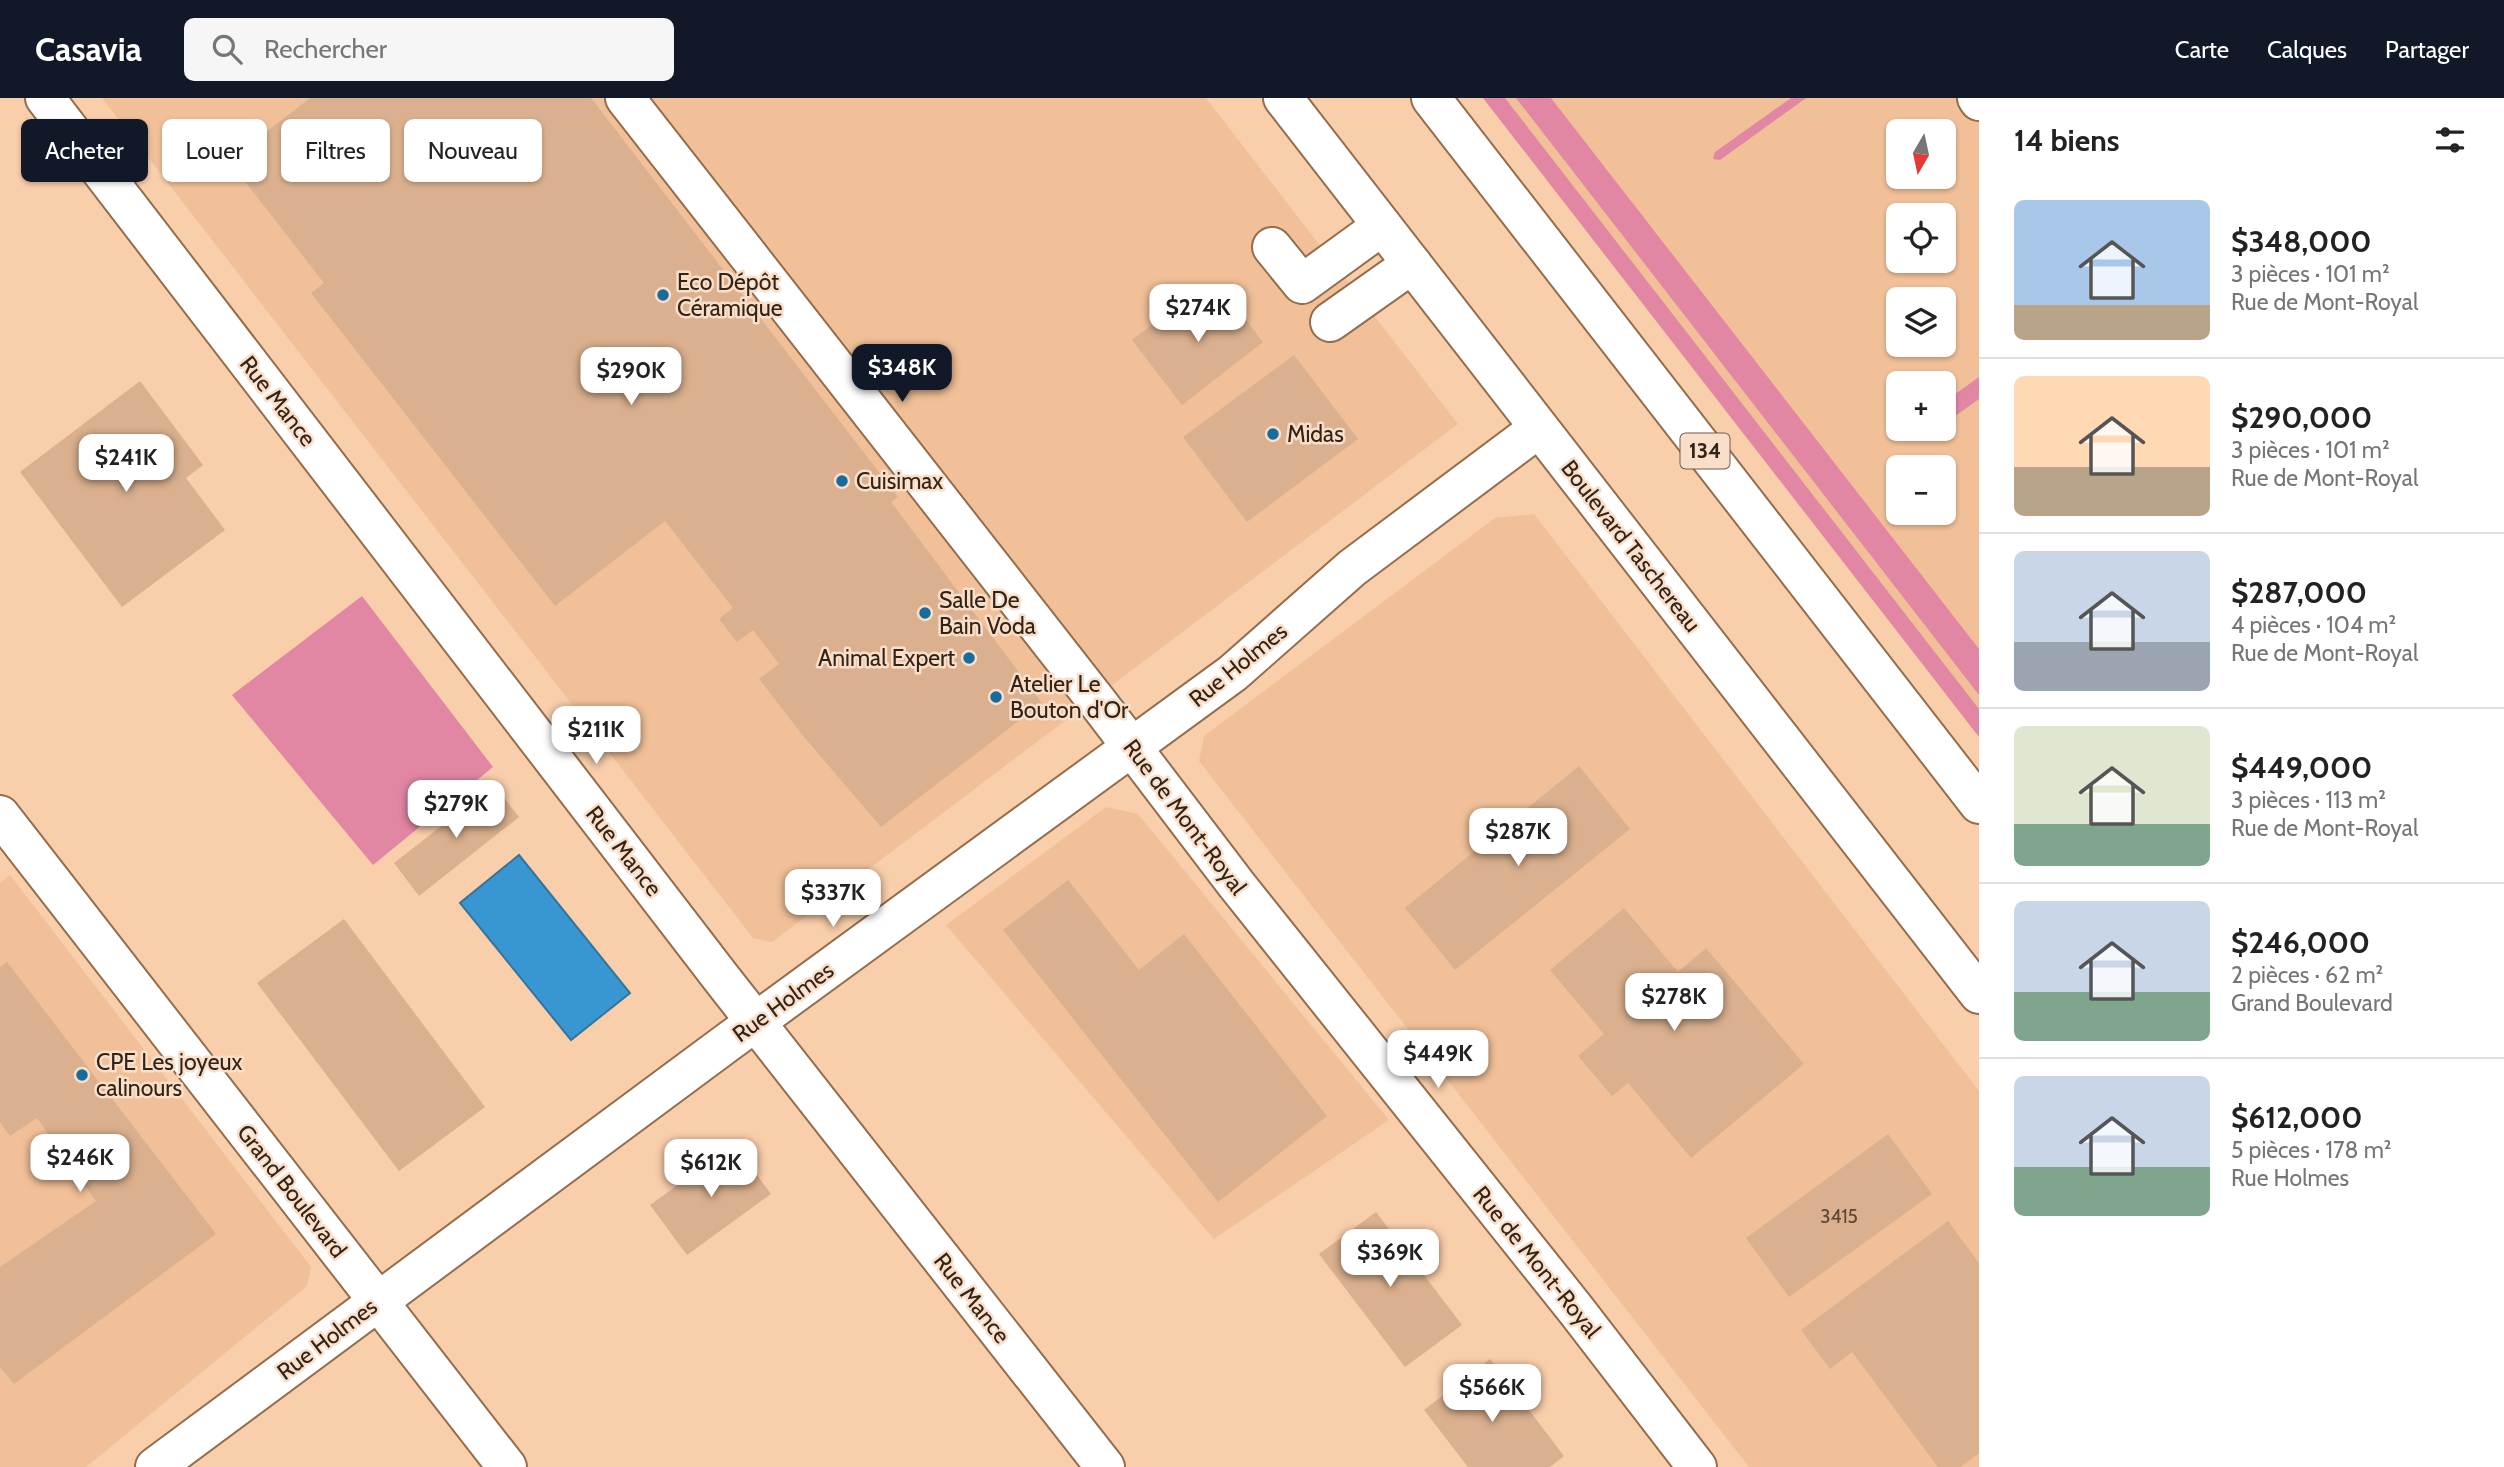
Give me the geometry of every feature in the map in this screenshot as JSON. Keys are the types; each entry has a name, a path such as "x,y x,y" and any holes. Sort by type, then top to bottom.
{"street":[{"name":"Rue Mance","path":"45,98 756,1022 1105,1467"},
{"name":"Rue de Mont-Royal","path":"625,98 1133,748 1236,884 1576,1310 1697,1467"},
{"name":"Boulevard Taschereau","path":"1283,98 1979,994"},
{"name":"134","path":"1431,98 1979,804"},
{"path":"1272,247 1302,284 1382,226"},
{"path":"1330,322 1412,264"},
{"name":"Rue Holmes","path":"155,1467 1233,673 1352,568 1539,428"},
{"name":"Grand Boulevard","path":"0,815 507,1467"}],"shaded area":[{"path":"102,98 1206,98 1458,424 772,942 753,938 167,182 267,182 267,119 162,119 162,175 148,157 148,119 118,119"},
{"path":"1483,98 1505,98 1979,709 1979,737"},
{"path":"1501,98 1979,98 1979,712"},
{"path":"1516,98 1551,98 1979,649 1979,695"},
{"path":"1791,98 1806,98 1720,160 1713,159 1715,152"},
{"path":"1979,377 1979,399 1956,415 1956,393"},
{"path":"1534,514 1979,1091 1979,1467 1749,1467 1199,761 1204,736 1495,518"},
{"path":"362,596 493,767 373,865 232,695"},
{"path":"1106,807 1138,814 1389,1120 1214,1239 946,925"},
{"name":"CPE Les joyeux calinours","path":"10,875 311,1267 307,1286 86,1467 0,1467 0,883"}],"water":[{"path":"519,855 630,993 571,1040 460,903"}],"building":[{"path":"310,98 591,98 898,497 891,502 1042,703 881,827 804,737 759,679 779,664 753,630 737,642 719,619 733,608 665,521 555,606 311,293 324,283 245,182 267,182 267,131 281,121 281,182 390,182 390,119 283,119"},
{"path":"1218,284 1263,342 1182,405 1132,340 1174,308 1179,315"},
{"path":"1294,355 1358,439 1247,522 1183,437"},
{"path":"140,381 203,465 186,478 225,530 122,607 20,472"},
{"path":"1579,766 1630,829 1455,970 1405,908"},
{"path":"494,785 519,817 419,896 394,863"},
{"path":"1068,880 1139,970 1184,934 1327,1116 1218,1202 1003,930"},
{"path":"1624,908 1678,972 1706,948 1804,1064 1691,1158 1628,1083 1612,1096 1578,1056 1604,1034 1550,970"},
{"path":"344,919 485,1107 399,1171 257,983"},
{"name":"CPE Les joyeux calinours","path":"7,962 216,1234 14,1384 0,1367 0,1267 96,1201 37,1118 10,1136 0,1122 0,967"},
{"path":"1888,1134 1932,1194 1789,1297 1746,1238"},
{"path":"734,1144 771,1194 687,1255 650,1205"},
{"path":"1376,1212 1462,1325 1405,1367 1319,1254"},
{"path":"1948,1221 1979,1263 1979,1453 1960,1467 1938,1467 1852,1352 1830,1369 1801,1330"},
{"path":"1490,1359 1564,1456 1550,1467 1468,1467 1424,1410"}],"place":[{"name":"Eco Dépôt Céramique","path":"663,295"},
{"name":"Midas","path":"1273,434"},
{"name":"Cuisimax","path":"842,481"},
{"name":"Salle De Bain Voda","path":"925,613"},
{"name":"Animal Expert","path":"969,658"},
{"name":"Atelier Le Bouton d'Or","path":"996,697"},
{"name":"CPE Les joyeux calinours","path":"82,1075"}]}
